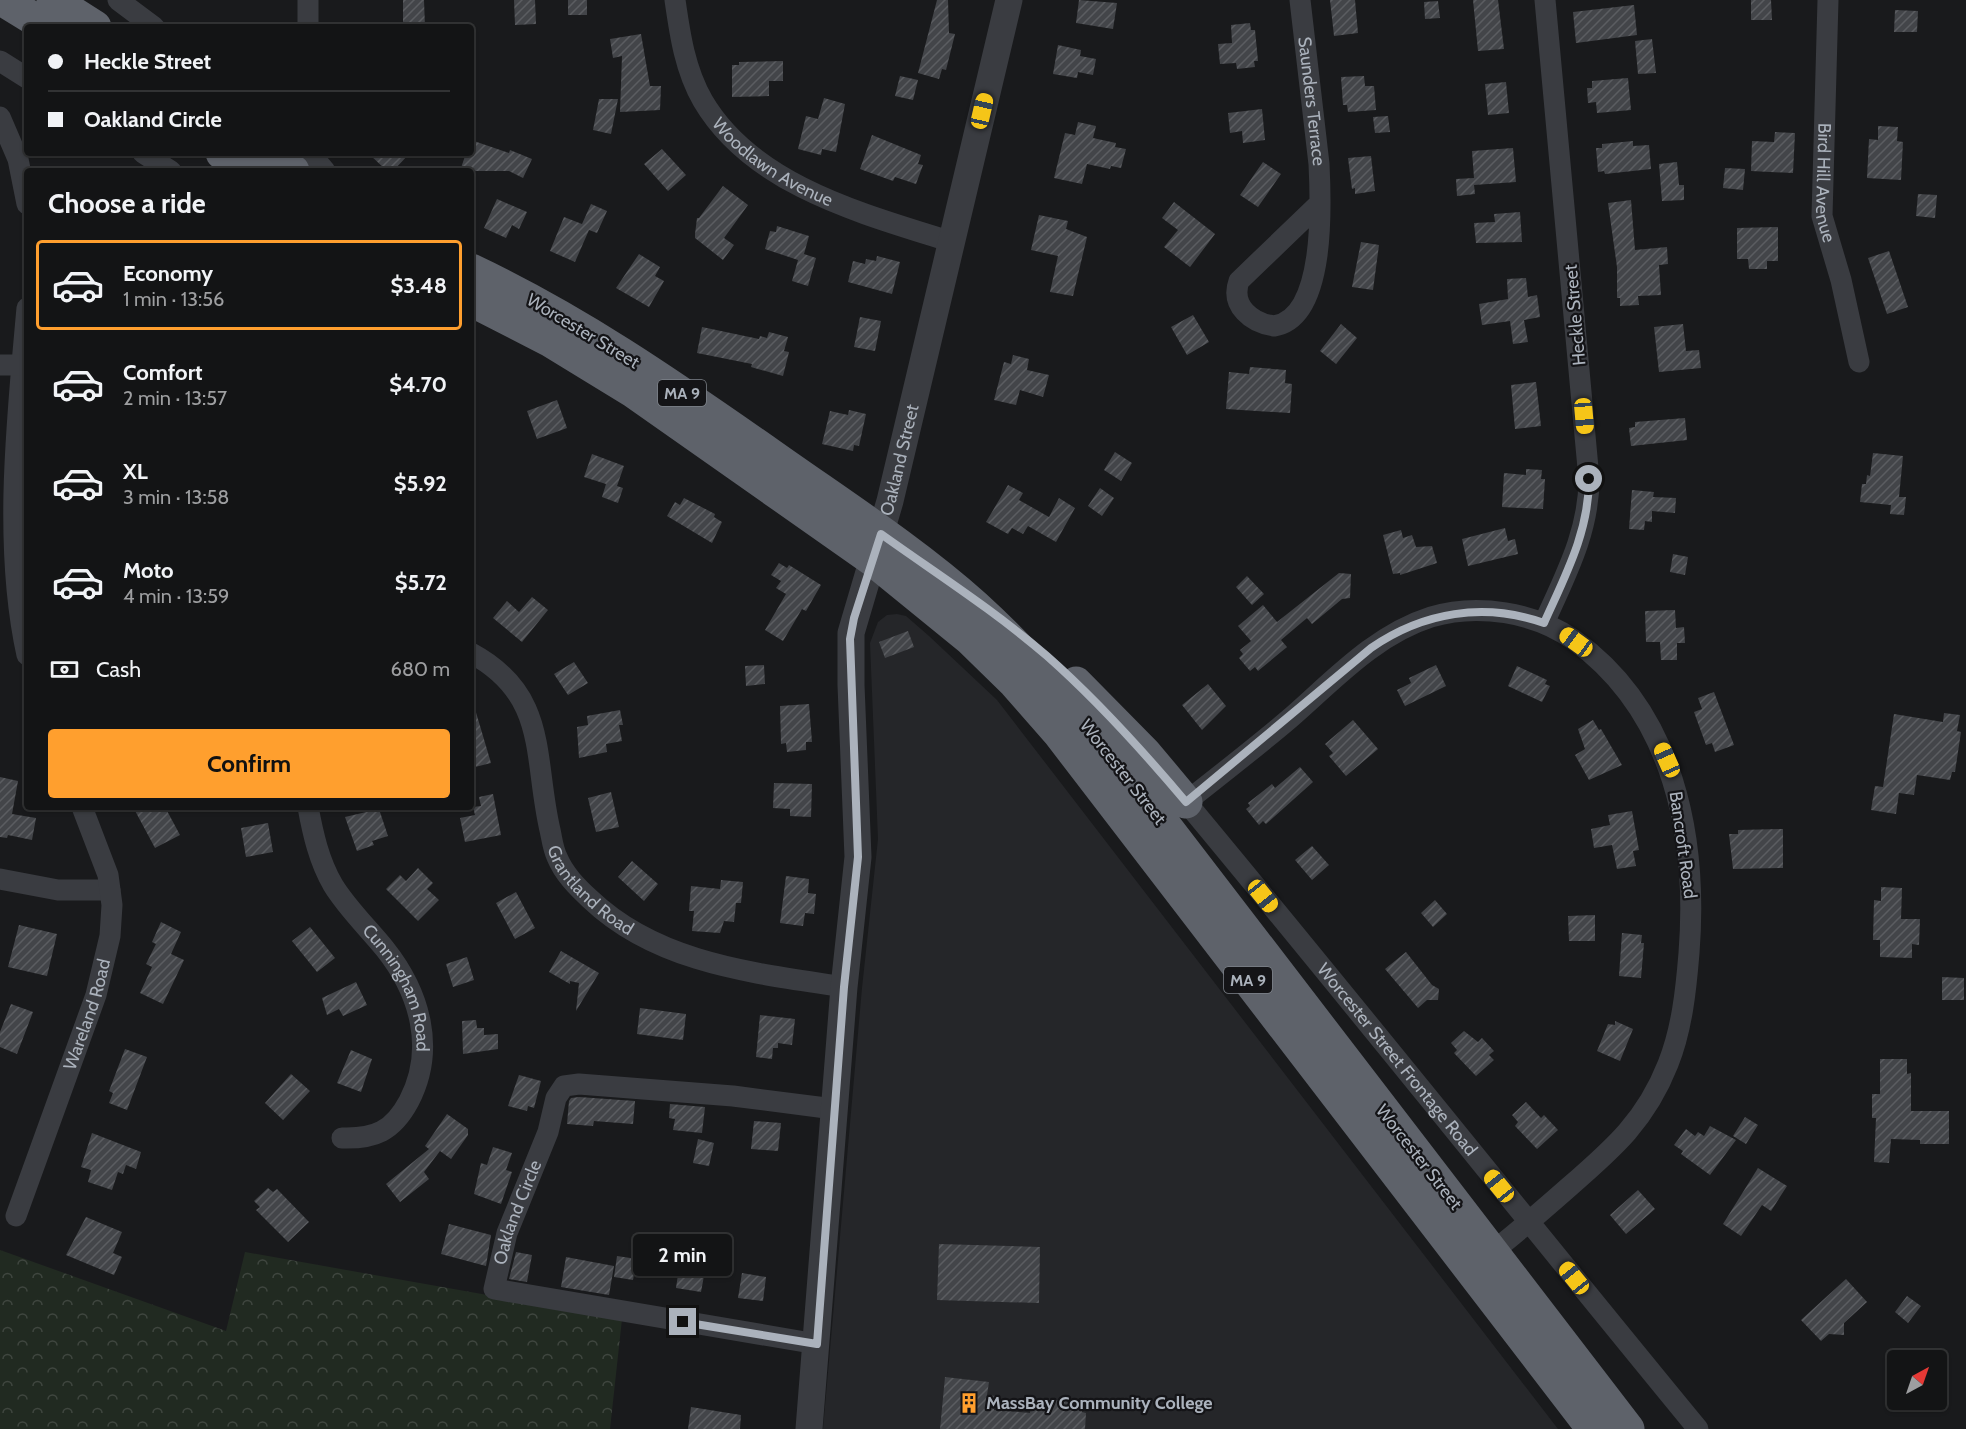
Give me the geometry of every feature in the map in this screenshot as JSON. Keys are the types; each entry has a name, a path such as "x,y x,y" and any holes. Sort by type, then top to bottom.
{"highway":[{"path":"3,0 42,24"},
{"path":"53,0 90,24"},
{"path":"226,156 242,168"},
{"path":"271,156 289,168"},
{"name":"Worcester Street","path":"474,272 559,314 625,354 877,547 1015,683 1058,732 1593,1429"},
{"name":"Worcester Street","path":"474,302 549,340 877,547 928,568 972,604 1015,644 1080,717 1628,1429"},
{"path":"928,568 1010,626 1061,669 1126,733 1186,802"}],"street":[{"path":"117,0 150,24"},
{"path":"308,0 308,24"},
{"name":"Woodlawn Avenue","path":"675,0 681,40 695,85 717,120 746,149 780,173 836,202 952,242"},
{"name":"Oakland Street","path":"809,1429 844,987 858,848 850,639 877,547 1009,0"},
{"name":"Saunders Terrace","path":"1300,0 1318,151 1320,203 1314,266 1308,295 1301,310 1282,325 1266,325 1251,318 1239,302 1237,287 1239,281 1320,203"},
{"name":"Heckle Street","path":"1544,623 1578,546 1588,508 1589,479 1545,0"},
{"name":"Bird Hill Avenue","path":"1828,0 1822,216 1841,280 1859,362"},
{"path":"0,60 24,76"},
{"path":"0,117 18,159 24,189"},
{"path":"148,156 166,168"},
{"path":"312,156 322,168"},
{"path":"24,342 14,556 16,596 24,639"},
{"path":"0,365 22,364"},
{"name":"Bancroft Road","path":"1186,802 1371,648 1397,632 1435,616 1457,613 1510,614 1544,623 1567,635 1609,669 1636,703 1655,735 1672,774 1680,804 1689,860 1691,909 1688,964 1680,1021 1670,1059 1650,1103 1620,1142 1529,1223 1492,1252"},
{"name":"Grantland Road","path":"474,655 509,681 528,710 534,725 546,811 556,856 572,881 604,912 649,942 730,969 844,987"},
{"name":"Worcester Street Frontage Road","path":"1186,802 1698,1429"},
{"name":"Wareland Road","path":"16,1216 96,995 110,936 110,890 104,862 83,810"},
{"name":"Cunningham Road","path":"309,810 317,848 330,879 401,971 413,994 422,1025 424,1054 415,1089 403,1112 384,1131 364,1139 342,1138"},
{"path":"0,879 58,890 110,890"},
{"name":"Oakland Circle","path":"817,1344 494,1289 507,1233 526,1180 548,1132 556,1098 564,1086 579,1084 733,1096 834,1109"}],"shaded area":[{"path":"887,615 906,616 997,700 1558,1429 823,1429 862,988 878,839 870,643 878,622"}],"green space":[{"path":"0,1250 226,1331 245,1252 622,1319 610,1429 0,1429"}],"building":[{"path":"403,0 424,0 425,24 403,24"},
{"path":"514,0 535,0 536,24 515,25"},
{"path":"568,0 587,0 587,15 568,15"},
{"path":"937,0 948,0 949,33 955,34 946,70 942,69 939,79 918,73"},
{"path":"1079,0 1117,3 1113,29 1076,23"},
{"path":"1330,0 1355,0 1358,33 1334,36"},
{"path":"1473,0 1498,0 1504,49 1478,51"},
{"path":"1751,0 1771,0 1772,20 1751,20"},
{"path":"1438,1 1440,18 1425,19 1424,2"},
{"path":"1634,5 1637,35 1576,43 1573,12"},
{"path":"1895,10 1918,11 1917,32 1894,32"},
{"path":"1250,23 1251,30 1255,30 1258,61 1254,61 1255,67 1237,69 1236,63 1220,64 1218,44 1232,43 1231,25"},
{"path":"641,34 650,86 661,86 660,110 620,112 622,56 613,58 610,39"},
{"path":"1652,39 1656,73 1638,74 1635,41"},
{"path":"1058,45 1081,50 1080,56 1096,59 1093,75 1078,72 1077,78 1053,74"},
{"path":"783,61 783,81 769,81 769,96 732,97 732,65 739,65 739,62"},
{"path":"900,76 918,80 913,100 895,96"},
{"path":"1364,76 1365,86 1374,86 1376,110 1348,112 1347,105 1343,105 1341,77"},
{"path":"1628,78 1631,110 1597,113 1596,102 1588,103 1587,88 1592,88 1592,81"},
{"path":"1506,82 1509,113 1488,115 1485,84"},
{"path":"824,98 845,104 836,152 822,149 821,155 798,149 806,116 818,119"},
{"path":"599,99 618,99 611,134 593,130"},
{"path":"1262,109 1265,140 1243,143 1242,131 1230,133 1228,113"},
{"path":"1388,116 1390,132 1375,133 1373,117"},
{"path":"1078,122 1096,126 1093,138 1116,143 1115,147 1126,149 1121,168 1111,166 1110,169 1087,164 1082,184 1054,178 1065,133 1075,135"},
{"path":"1878,126 1898,127 1897,141 1903,142 1901,180 1867,178 1869,139 1878,140"},
{"path":"1775,132 1795,133 1793,173 1751,171 1752,141 1774,142"},
{"path":"872,135 921,155 918,164 923,165 916,184 895,177 893,181 860,169"},
{"path":"474,141 509,153 510,150 532,159 523,178 509,171 474,171 474,168 461,168 465,156 474,156"},
{"path":"1633,141 1633,146 1649,145 1651,169 1605,174 1604,171 1598,172 1596,148 1602,148 1602,144"},
{"path":"1513,148 1516,182 1474,185 1475,194 1457,196 1456,179 1474,178 1472,151"},
{"path":"662,149 686,175 668,191 644,164"},
{"path":"371,156 407,156 396,168 384,168"},
{"path":"1371,156 1375,191 1355,194 1355,188 1352,189 1348,158"},
{"path":"1263,162 1281,174 1258,207 1240,195"},
{"path":"1677,162 1679,185 1684,185 1684,200 1662,201 1659,164"},
{"path":"1725,168 1745,169 1743,190 1723,188"},
{"path":"723,186 748,205 724,238 734,245 723,260 695,238 695,234 697,218"},
{"path":"1918,194 1937,195 1935,218 1916,216"},
{"path":"497,199 527,212 519,229 512,225 506,238 484,228"},
{"path":"1631,200 1635,250 1667,247 1668,264 1659,265 1661,295 1638,296 1639,305 1620,306 1620,298 1617,298 1617,267 1608,203"},
{"path":"1174,202 1215,234 1190,267 1164,247 1178,230 1162,218"},
{"path":"591,204 607,211 597,233 589,230 575,262 550,251 564,217 582,224"},
{"path":"1520,212 1522,242 1476,243 1474,223 1495,222 1494,214"},
{"path":"1039,215 1068,221 1066,229 1087,237 1073,296 1050,292 1058,256 1031,250"},
{"path":"777,226 809,236 804,254 816,258 808,286 792,281 798,260 765,249 770,231 776,232"},
{"path":"1778,227 1778,261 1767,261 1767,269 1749,269 1748,259 1737,259 1737,228"},
{"path":"1361,242 1379,245 1373,290 1352,287"},
{"path":"1889,251 1908,307 1887,314 1868,258"},
{"path":"639,254 660,267 655,276 664,281 649,307 616,288"},
{"path":"877,256 900,262 892,294 848,282 853,261 865,264 866,259 876,261"},
{"path":"1526,278 1528,297 1537,295 1540,317 1524,320 1528,342 1513,344 1510,321 1482,325 1479,304 1508,299 1507,279"},
{"path":"1193,315 1209,342 1187,355 1171,327"},
{"path":"860,317 881,321 875,351 854,347"},
{"path":"1341,324 1357,338 1336,364 1320,351"},
{"path":"1683,324 1686,351 1699,350 1701,368 1659,372 1654,327"},
{"path":"702,327 759,339 760,336 767,338 769,332 788,337 784,351 789,352 783,376 751,367 752,364 697,353"},
{"path":"1013,355 1029,359 1027,370 1049,375 1043,397 1020,390 1016,405 994,400 1004,362 1011,364"},
{"path":"1250,367 1286,370 1285,383 1292,384 1290,413 1226,409 1229,372 1249,374"},
{"path":"1536,382 1541,426 1515,429 1511,385"},
{"path":"557,400 567,428 537,439 527,411"},
{"path":"849,410 866,414 859,446 854,445 853,451 822,444 830,411 848,415"},
{"path":"1685,418 1687,440 1631,446 1629,428 1635,427 1635,422"},
{"path":"1115,452 1132,463 1121,481 1104,470"},
{"path":"1873,453 1903,456 1899,497 1906,497 1904,515 1890,514 1891,505 1860,502 1862,484 1866,484 1867,475 1870,476"},
{"path":"592,454 624,466 617,486 623,488 618,503 602,497 606,484 584,477"},
{"path":"1526,469 1542,470 1541,479 1545,479 1543,509 1502,507 1504,473 1526,475"},
{"path":"1008,485 1023,493 1019,500 1049,517 1059,498 1075,508 1056,542 1028,526 1023,534 1012,528 1008,534 986,522"},
{"path":"1100,488 1114,498 1102,516 1088,506"},
{"path":"1632,490 1654,492 1653,497 1676,498 1675,513 1652,511 1652,522 1645,521 1644,530 1629,529"},
{"path":"684,498 715,514 714,517 722,522 712,543 667,516 675,502 680,505"},
{"path":"1505,528 1508,541 1515,539 1518,554 1468,566 1462,539"},
{"path":"1401,530 1403,538 1412,535 1416,547 1432,546 1437,563 1400,575 1400,573 1393,574 1383,535"},
{"path":"1673,554 1688,557 1685,575 1670,572"},
{"path":"779,563 787,568 789,565 821,585 806,611 802,609 783,641 765,630 786,594 776,588 781,581 771,575"},
{"path":"1339,573 1351,574 1350,598 1342,599 1312,624 1307,618 1281,640 1287,647 1258,671 1255,667 1250,671 1239,658 1243,654 1240,650 1251,641 1238,626 1263,605 1277,622"},
{"path":"1247,576 1264,594 1252,605 1236,587"},
{"path":"532,597 548,610 522,642 493,618 507,601 519,612"},
{"path":"1675,610 1676,628 1684,627 1685,643 1677,643 1677,660 1661,660 1660,642 1646,642 1645,611"},
{"path":"908,631 914,647 885,658 879,642"},
{"path":"574,662 588,683 568,695 554,674"},
{"path":"764,665 765,684 746,686 745,666"},
{"path":"1436,665 1446,686 1405,706 1397,690 1411,683 1409,678"},
{"path":"1517,666 1547,680 1545,684 1550,686 1542,702 1508,686"},
{"path":"1208,684 1226,706 1202,730 1182,705"},
{"path":"1714,692 1734,745 1715,752 1712,743 1706,745 1694,712 1702,709 1698,698"},
{"path":"809,704 812,742 806,742 806,750 787,752 786,743 781,744 780,706"},
{"path":"474,709 491,763 475,767 474,764"},
{"path":"620,710 623,725 619,725 622,741 606,744 607,752 579,758 577,727 588,725 587,716"},
{"path":"1944,713 1960,715 1957,731 1961,732 1955,772 1952,772 1950,780 1917,775 1914,795 1899,793 1896,814 1871,810 1875,786 1883,787 1894,714 1943,722"},
{"path":"1353,720 1378,749 1346,776 1329,756 1333,753 1325,744"},
{"path":"1593,720 1599,730 1601,729 1622,765 1589,780 1575,755 1585,749 1578,729"},
{"path":"1300,767 1313,782 1266,824 1263,821 1259,825 1246,809 1250,806 1248,803 1272,784 1275,788"},
{"path":"0,777 18,781 12,814 36,818 32,840 8,835 7,838 0,837"},
{"path":"774,783 812,784 811,817 790,816 790,809 773,808"},
{"path":"611,792 619,827 596,832 588,798"},
{"path":"493,794 501,835 465,842 460,818 475,815 474,807 481,806 479,797"},
{"path":"135,810 167,810 180,835 155,848"},
{"path":"379,810 388,836 372,841 374,845 357,851 345,817"},
{"path":"1632,811 1639,850 1633,851 1636,866 1617,869 1612,845 1594,848 1591,829 1610,825 1608,815"},
{"path":"268,823 273,852 246,857 241,828"},
{"path":"1783,829 1783,868 1733,869 1729,834 1738,834 1738,830"},
{"path":"1312,846 1329,865 1312,880 1295,860"},
{"path":"632,861 658,884 644,901 618,877"},
{"path":"418,868 433,883 427,889 439,900 418,921 386,889 400,875 406,881"},
{"path":"786,876 809,879 808,893 816,894 814,914 805,913 803,926 780,923"},
{"path":"721,880 743,882 741,903 736,903 734,922 724,921 720,933 692,931 694,911 689,911 691,886 720,889"},
{"path":"1881,887 1902,888 1901,919 1920,919 1919,945 1912,944 1912,958 1880,957 1880,940 1873,940 1874,900 1881,901"},
{"path":"516,892 535,928 515,939 496,903"},
{"path":"1435,900 1447,914 1433,927 1421,913"},
{"path":"1595,915 1595,941 1569,941 1568,916"},
{"path":"161,922 181,932 171,954 184,960 163,1004 140,993 152,967 146,964 156,944 152,942"},
{"path":"19,925 57,934 47,976 8,967"},
{"path":"310,927 335,958 317,972 292,941"},
{"path":"1622,933 1642,935 1641,943 1644,943 1641,978 1619,976"},
{"path":"561,951 599,973 576,1011 579,983 570,981 570,984 549,972"},
{"path":"1406,952 1432,985 1439,989 1438,1000 1427,1000 1418,1008 1385,969"},
{"path":"467,957 474,980 453,987 446,964"},
{"path":"1942,977 1964,978 1964,1000 1942,1000"},
{"path":"356,982 367,1005 343,1016 339,1009 327,1015 322,998"},
{"path":"11,1004 33,1012 17,1054 0,1047 0,1032"},
{"path":"640,1008 686,1014 683,1040 637,1034"},
{"path":"760,1015 795,1019 792,1045 778,1043 778,1048 773,1048 772,1059 756,1057"},
{"path":"476,1020 477,1028 484,1028 484,1035 498,1034 498,1049 463,1054 462,1021"},
{"path":"1615,1021 1633,1029 1620,1061 1597,1051 1608,1024 1615,1025"},
{"path":"1464,1031 1478,1042 1482,1038 1494,1051 1489,1055 1494,1060 1476,1076 1454,1053 1457,1050 1451,1043"},
{"path":"125,1049 147,1057 127,1110 109,1103 113,1093 109,1091"},
{"path":"351,1050 372,1059 361,1092 337,1083"},
{"path":"1880,1059 1907,1059 1907,1074 1911,1073 1911,1111 1949,1111 1949,1144 1920,1144 1920,1140 1891,1139 1889,1163 1874,1162 1876,1118 1872,1118 1872,1094 1880,1094"},
{"path":"291,1074 310,1091 283,1120 265,1103"},
{"path":"519,1075 541,1081 534,1108 528,1106 527,1111 508,1106"},
{"path":"571,1098 635,1101 633,1124 594,1121 593,1126 567,1124 569,1101"},
{"path":"1526,1102 1541,1118 1544,1115 1558,1130 1537,1149 1515,1126 1518,1122 1512,1115"},
{"path":"670,1104 705,1107 702,1133 673,1130 675,1119 669,1118"},
{"path":"447,1114 468,1129 468,1135 451,1159 440,1151 424,1172 429,1179 400,1202 386,1184 429,1149 425,1146"},
{"path":"1745,1117 1758,1125 1746,1144 1733,1136"},
{"path":"754,1121 781,1123 778,1151 751,1149"},
{"path":"1710,1126 1736,1140 1710,1175 1681,1154 1683,1151 1674,1145 1686,1129 1695,1136 1698,1132 1704,1136"},
{"path":"92,1133 141,1152 136,1169 126,1165 123,1174 118,1172 112,1190 88,1182 91,1170 81,1167"},
{"path":"698,1139 714,1143 709,1166 693,1163"},
{"path":"493,1147 512,1153 506,1170 512,1172 501,1204 474,1194 481,1163 487,1165"},
{"path":"1758,1168 1787,1186 1771,1211 1762,1205 1741,1236 1723,1224"},
{"path":"268,1188 273,1192 277,1189 309,1222 288,1242 256,1210 260,1207 254,1201"},
{"path":"1638,1190 1655,1209 1626,1234 1610,1215"},
{"path":"86,1217 122,1232 113,1253 122,1257 114,1275 66,1255"},
{"path":"449,1224 491,1235 486,1266 441,1254"},
{"path":"939,1244 1040,1247 1039,1303 937,1300"},
{"path":"516,1252 532,1255 527,1282 509,1279"},
{"path":"617,1256 637,1259 633,1280 614,1277"},
{"path":"566,1257 614,1266 609,1295 561,1287"},
{"path":"680,1261 706,1265 701,1292 676,1288"},
{"path":"742,1273 766,1277 763,1301 738,1298"},
{"path":"1846,1279 1867,1302 1844,1323 1844,1335 1829,1334 1821,1341 1801,1320"},
{"path":"1907,1296 1921,1306 1908,1323 1895,1312"},
{"name":"MassBay Community College","path":"945,1377 989,1382 987,1395 996,1396 994,1410 1030,1413 1031,1403 1038,1403 1039,1398 1083,1403 1082,1412 1086,1413 1085,1429 940,1429"},
{"path":"691,1407 741,1415 740,1429 688,1429"}],"place":[{"name":"MassBay Community College","path":"969,1403"}],"route":[{"path":"683,1322 817,1344 844,987 858,857 850,639 854,618 881,534 1010,626 1076,682 1145,753 1186,802 1289,719 1371,648 1397,632 1435,616 1470,612 1510,614 1544,623 1578,546 1588,508 1589,479"}]}
